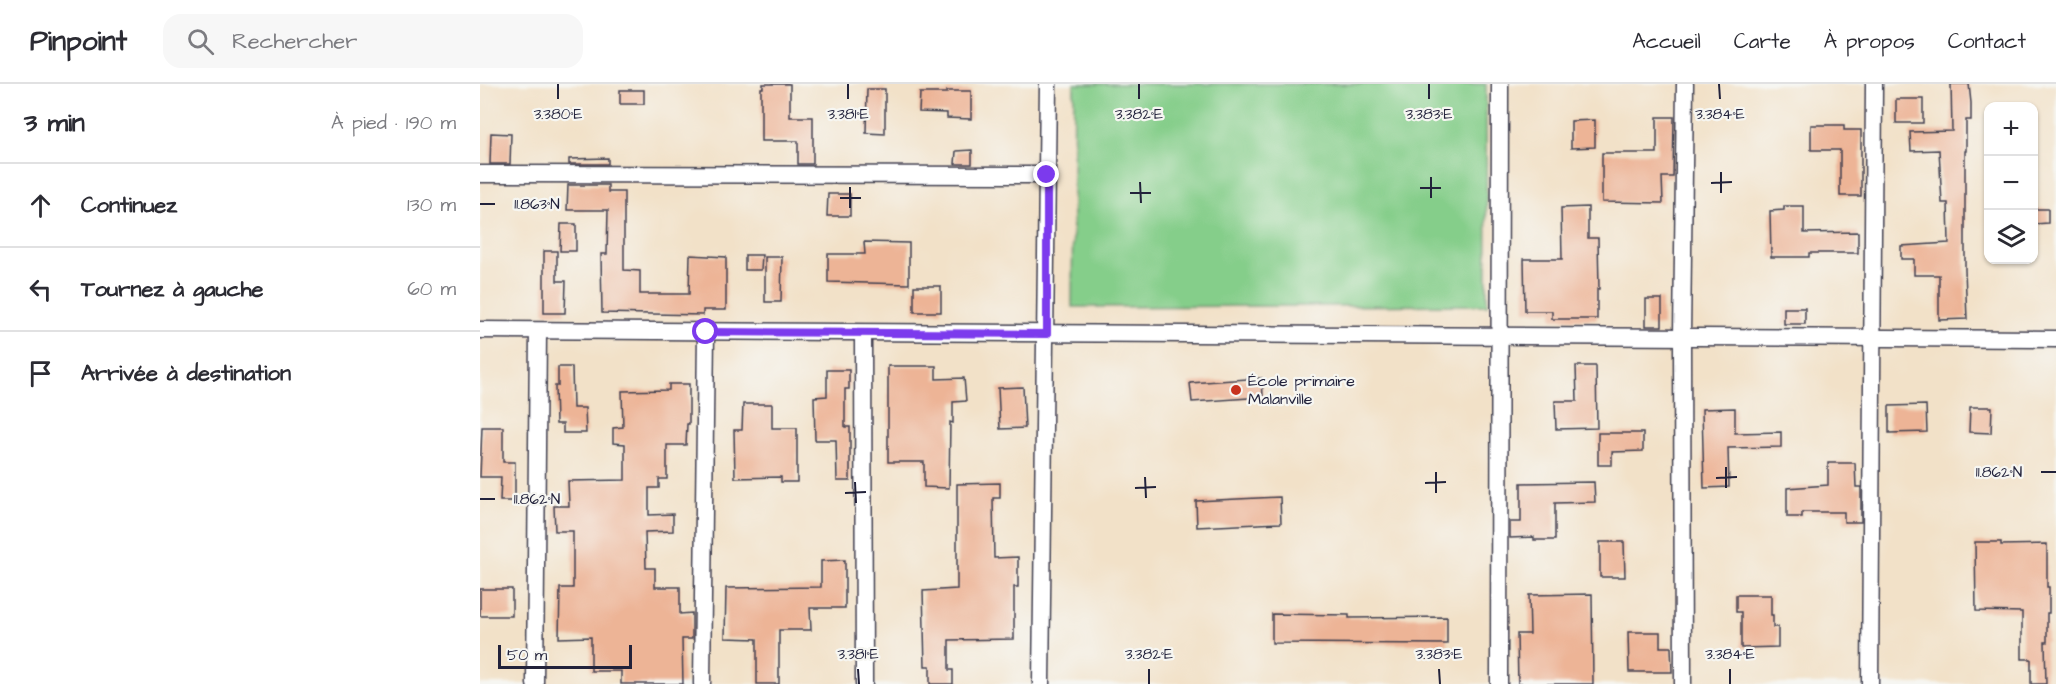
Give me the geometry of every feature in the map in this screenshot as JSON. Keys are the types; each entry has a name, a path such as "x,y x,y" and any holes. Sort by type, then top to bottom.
{"street":[{"path":"1041,684 1047,334 1048,84"},
{"path":"1499,684 1500,84"},
{"path":"1683,684 1682,337 1685,84"},
{"path":"1870,684 1874,84"},
{"path":"480,174 1047,175"},
{"path":"480,330 2056,339"},
{"path":"535,684 538,331"},
{"path":"702,684 706,332"},
{"path":"863,333 864,684"}],"green space":[{"path":"1074,84 1486,84 1487,305 1072,307"}],"building":[{"path":"763,84 790,84 790,117 813,117 813,164 798,164 798,141 761,141 761,88"},
{"path":"1951,84 1969,84 1971,103 1971,120 1966,120 1965,151 1967,319 1939,320 1939,275 1914,275 1914,259 1901,259 1901,246 1949,243 1948,203 1942,203 1939,150 1911,151 1910,132 1952,131"},
{"path":"867,89 885,89 885,134 866,133"},
{"path":"620,90 644,90 644,104 620,104"},
{"path":"947,91 971,91 971,119 947,118 947,113 919,112 920,93 947,93"},
{"path":"1896,99 1923,99 1923,123 1896,123"},
{"path":"1657,117 1674,117 1673,177 1662,177 1663,203 1602,202 1602,153 1657,153"},
{"path":"1595,120 1595,147 1571,148 1571,121"},
{"path":"1811,125 1844,125 1844,130 1861,130 1861,196 1840,196 1840,150 1811,150"},
{"path":"491,133 511,134 510,164 490,164"},
{"path":"972,150 972,164 955,164 956,151"},
{"path":"608,158 608,164 569,164 569,159"},
{"path":"568,185 608,185 608,192 624,192 624,270 640,271 640,294 689,294 690,255 726,257 726,310 703,310 703,315 602,313 601,254 607,254 608,210 567,210"},
{"path":"828,194 850,194 850,216 827,216"},
{"path":"1784,206 1804,206 1804,233 1858,232 1858,253 1809,253 1809,257 1771,257 1770,211 1784,210"},
{"path":"1588,207 1588,238 1598,238 1597,319 1552,319 1552,311 1525,311 1524,259 1562,259 1561,208"},
{"path":"2038,209 2048,209 2048,223 2038,224"},
{"path":"561,224 576,224 576,251 560,251"},
{"path":"864,242 909,243 909,284 828,282 828,254 865,254"},
{"path":"544,251 557,251 557,281 566,281 565,313 544,313"},
{"path":"745,255 762,255 761,270 745,270"},
{"path":"765,257 782,257 781,302 765,302"},
{"path":"914,286 941,286 941,312 914,312"},
{"path":"1646,299 1662,299 1662,326 1646,326"},
{"path":"1784,308 1805,308 1805,324 1784,324"},
{"path":"888,366 936,366 936,379 964,378 966,401 953,402 953,423 950,422 949,488 924,487 924,462 888,462"},
{"path":"1576,366 1596,366 1597,428 1556,429 1555,401 1577,401"},
{"path":"558,367 572,367 573,408 585,408 586,433 563,433 563,424 556,424 555,386 558,386"},
{"path":"827,370 849,370 849,389 845,389 845,427 850,427 850,481 837,481 836,440 815,440 814,397 827,396"},
{"path":"1262,378 1263,397 1192,402 1190,383"},
{"path":"669,384 689,384 689,424 687,424 686,445 667,445 667,479 659,479 659,488 649,488 649,515 673,514 673,531 645,532 646,568 655,568 655,587 680,587 680,614 692,613 692,639 682,639 683,684 621,684 621,671 591,671 591,637 559,638 560,588 573,588 573,531 555,531 554,506 569,506 568,481 625,480 625,444 613,443 613,428 623,427 622,391 669,390"},
{"path":"1023,387 1025,428 1000,429 998,388"},
{"path":"743,404 772,404 772,428 797,428 797,482 781,482 781,477 735,478 734,430 742,430"},
{"path":"1926,405 1927,432 1889,433 1889,406"},
{"path":"1970,407 1992,407 1991,433 1969,432"},
{"path":"1735,408 1735,433 1781,432 1781,447 1728,448 1729,487 1704,488 1702,409"},
{"path":"482,427 503,427 503,462 515,462 515,501 500,501 501,477 480,477"},
{"path":"1598,433 1643,433 1643,451 1612,452 1612,465 1598,465"},
{"path":"1828,463 1855,463 1856,487 1861,487 1861,522 1844,522 1844,512 1802,512 1802,517 1787,517 1787,488 1828,485"},
{"path":"1594,482 1595,502 1555,503 1555,540 1534,540 1534,537 1510,538 1510,522 1521,522 1521,483"},
{"path":"1000,483 1000,498 993,498 994,558 1018,557 1018,587 1014,587 1014,639 949,640 949,670 953,670 953,684 930,684 930,666 925,666 923,591 957,589 957,484"},
{"path":"1280,497 1281,523 1197,527 1196,501"},
{"path":"1600,542 1624,542 1625,577 1600,577"},
{"path":"1975,542 2001,542 2001,545 2047,544 2049,613 2047,613 2047,642 2045,642 2046,684 2031,684 2031,659 2022,659 2022,612 1976,611"},
{"path":"845,560 845,608 810,608 811,630 779,630 779,684 757,684 757,639 725,638 726,588 821,587 821,561"},
{"path":"480,589 512,589 512,616 480,616"},
{"path":"1592,594 1593,684 1518,684 1517,634 1530,634 1529,595"},
{"path":"1736,595 1771,595 1773,627 1778,627 1778,647 1741,648 1741,612 1736,612"},
{"path":"1272,614 1349,615 1349,618 1447,617 1447,644 1272,643"},
{"path":"1628,632 1660,632 1660,647 1671,647 1672,672 1629,672"}],"place":[{"name":"École primaire Malanville","path":"1236,390"}],"route":[{"path":"706,332 1047,334 1047,175"}]}
